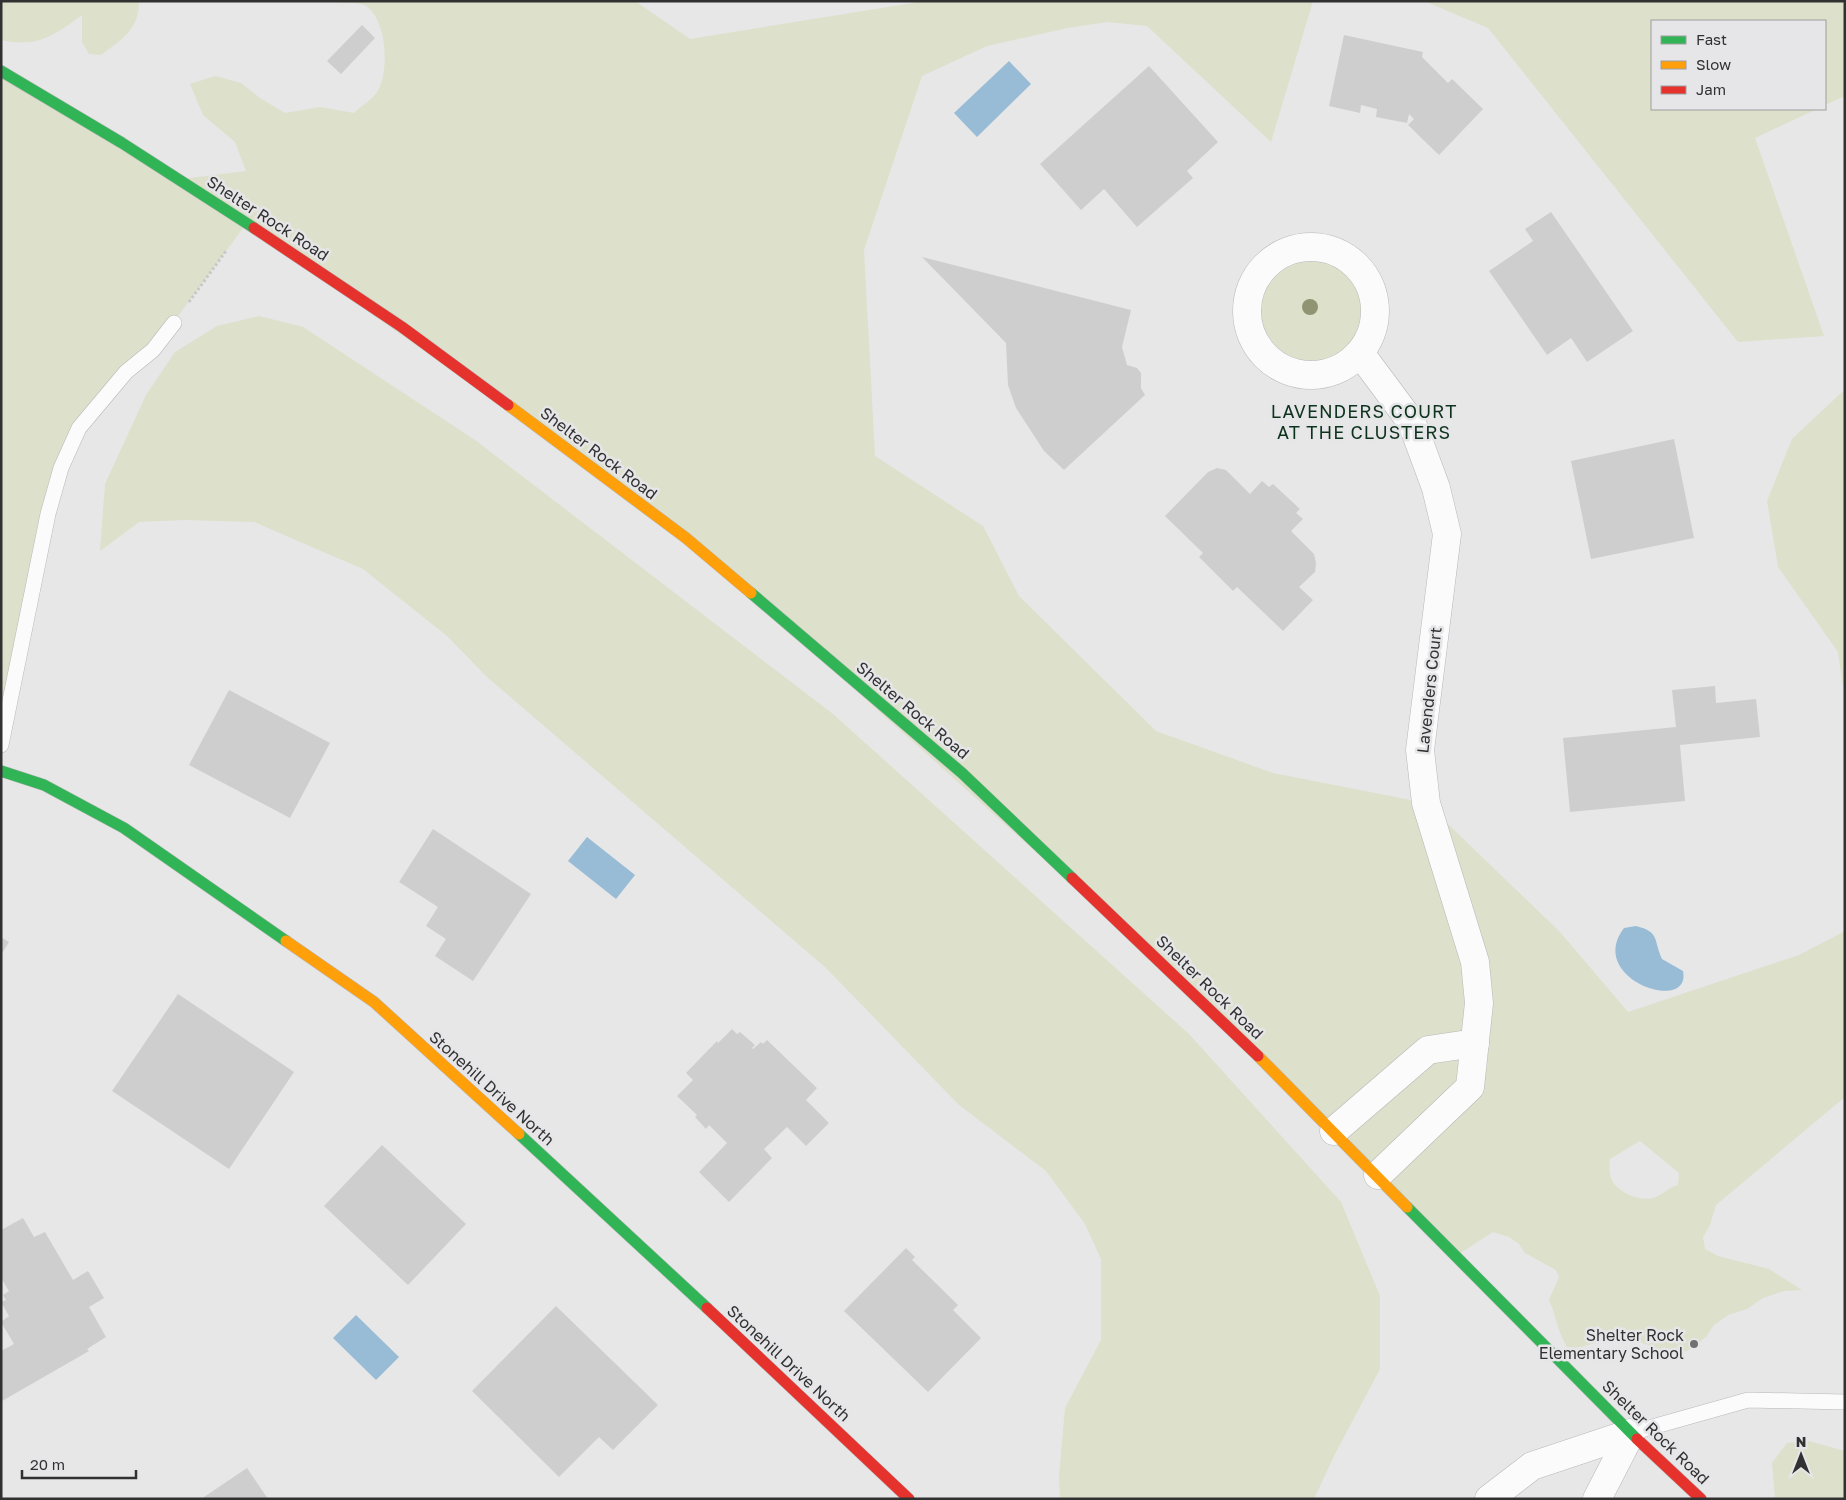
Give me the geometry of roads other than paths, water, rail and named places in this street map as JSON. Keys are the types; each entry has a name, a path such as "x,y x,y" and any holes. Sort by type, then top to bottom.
{"main road":[{"name":"Shelter Rock Road","path":"1,71 122,143 402,326 686,538 962,774 1224,1021 1631,1433 1701,1499"},
{"name":"Stonehill Drive North","path":"1,771 44,785 124,828 374,1002 655,1259 909,1499"}],"street":[{"path":"1305,247 1326,248 1347,257 1362,272 1372,291 1374,306 1371,334 1360,353 1344,366 1318,374 1305,375 1284,369 1267,359 1254,342 1247,323 1247,303 1253,282 1266,264 1284,252 1305,247"},
{"name":"Lavenders Court","path":"1360,353 1412,423 1436,488 1448,534 1420,750 1426,803 1475,962 1480,1003 1470,1087 1378,1175"},
{"path":"1334,1131 1428,1050 1475,1042"},
{"path":"1489,1499 1532,1466 1631,1433"},
{"path":"1597,1499 1631,1433"}],"lane":[{"path":"1,745 48,514 61,468 79,428 126,372 153,350 174,323"},
{"path":"1631,1433 1748,1400 1845,1402"}],"water":[{"path":"1009,61 1031,84 977,137 954,113"},
{"path":"587,837 635,875 616,899 568,861"},
{"path":"1636,926 1644,928 1655,937 1662,959 1683,971 1681,984 1672,990 1658,990 1642,985 1628,976 1618,962 1616,946 1624,928"},
{"path":"356,1315 399,1357 376,1380 333,1338"}],"place":[{"name":"Shelter Rock Elementary School","path":"1694,1344"}],"district":[{"name":"LAVENDERS COURT AT THE CLUSTERS","path":"1364,422"}]}
